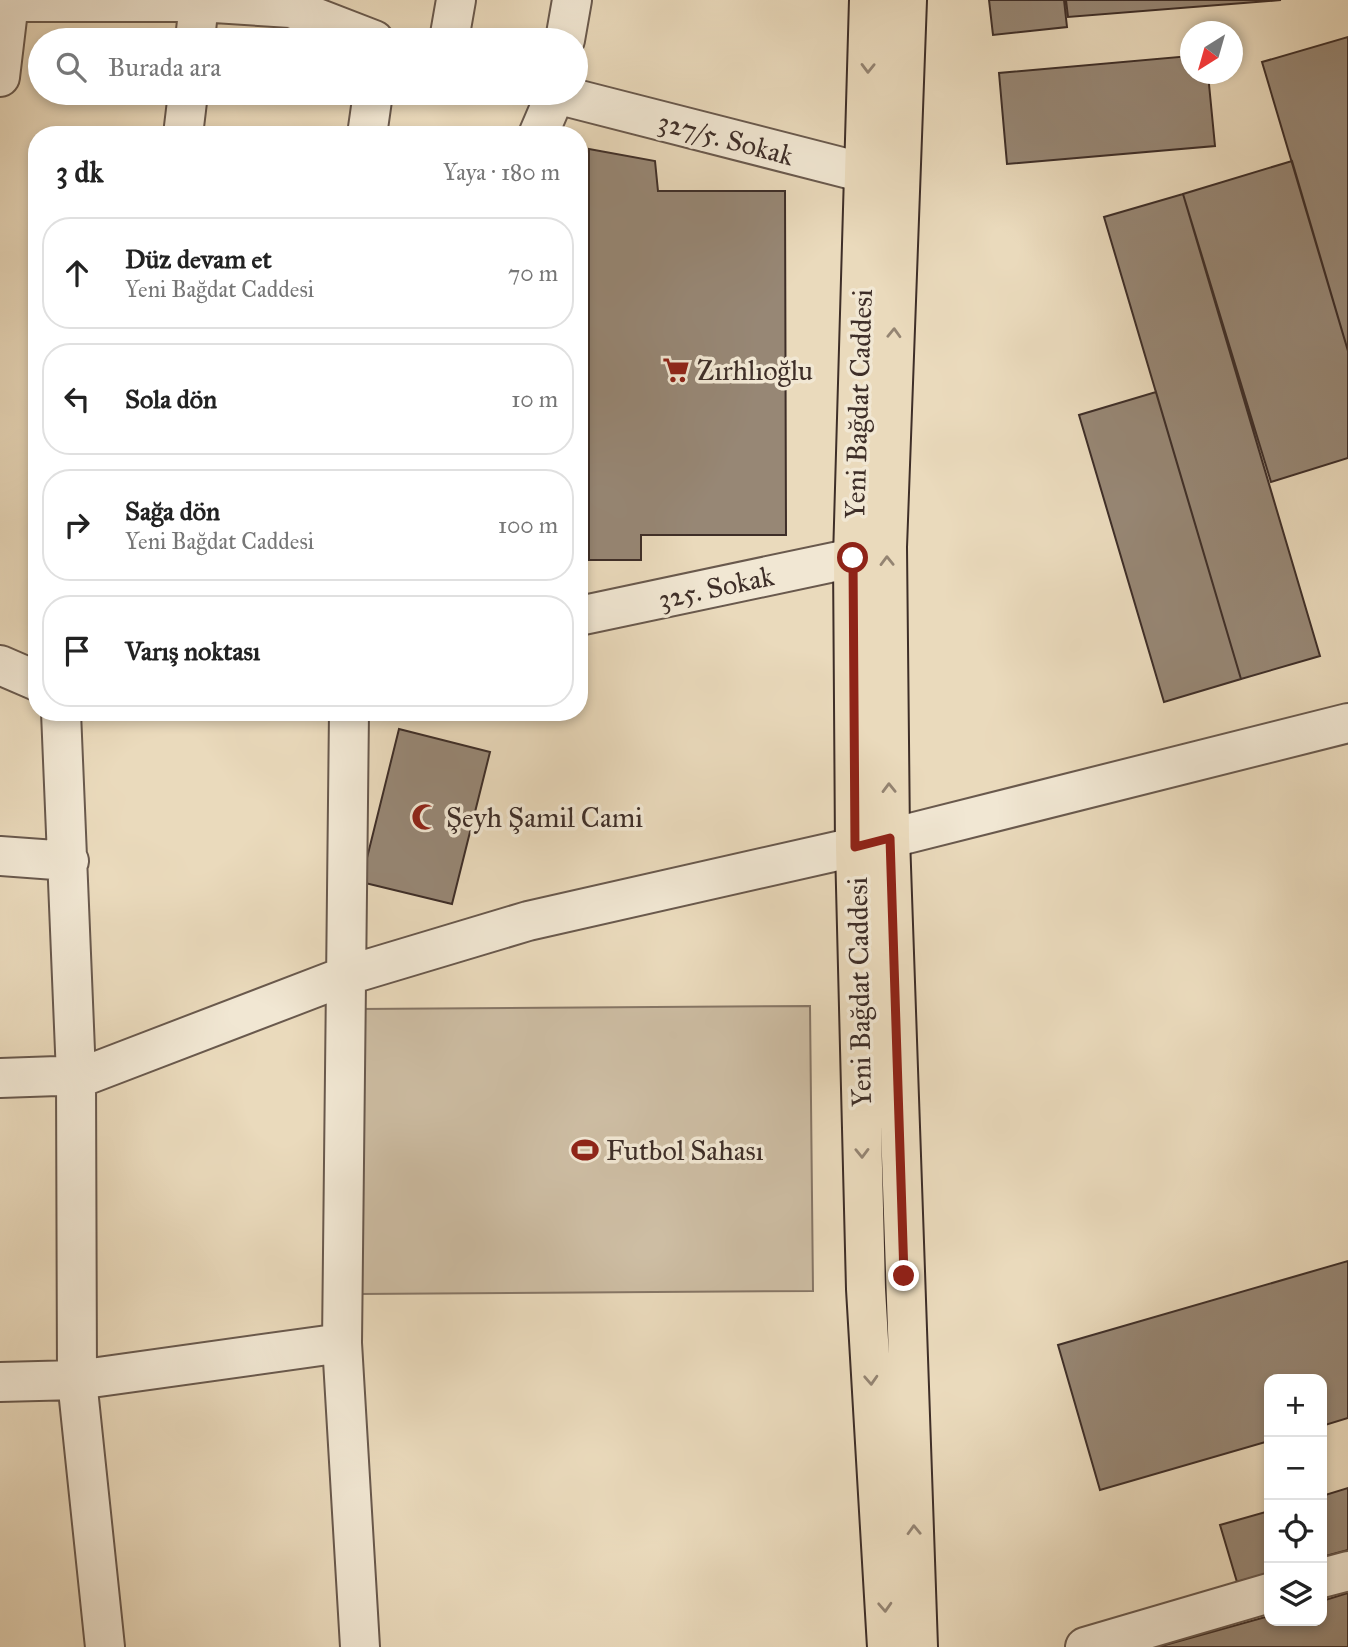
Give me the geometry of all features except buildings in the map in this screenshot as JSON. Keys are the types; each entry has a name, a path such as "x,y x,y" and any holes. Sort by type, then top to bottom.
{"main road":[{"name":"Yeni Bağdat Caddesi","path":"869,0 882,178 887,547 872,842 866,1289 887,1647"},
{"name":"Yeni Bağdat Caddesi","path":"907,0 882,178 853,558 918,1647"}],"street":[{"path":"451,28 456,0"},
{"path":"567,28 572,0"},
{"path":"0,77 5,2 292,4 346,28"},
{"path":"197,28 200,2"},
{"name":"327/5. Sokak","path":"588,102 882,178"},
{"path":"184,126 187,105"},
{"path":"368,126 371,105"},
{"path":"542,126 550,105"},
{"name":"325. Sokak","path":"588,613 853,558"},
{"path":"0,665 28,677"},
{"path":"61,721 76,1075 77,1380 105,1647"},
{"path":"349,721 342,1343 360,1647"},
{"path":"0,1078 87,1075 348,975 528,922 872,842 1348,723"},
{"path":"0,856 69,861"},
{"path":"0,1381 77,1380 342,1343"},
{"path":"1327,1577 1348,1571"},
{"path":"1085,1647 1264,1594"}],"shaded area":[{"name":"Futbol Sahası","path":"810,1006 813,1291 359,1294 357,1009"}],"place":[{"name":"Zırhlıoğlu","path":"676,370"},
{"name":"Şeyh Şamil Cami","path":"425,817"},
{"name":"Futbol Sahası","path":"585,1150"}],"route":[{"path":"853,558 855,847 890,838 904,1276"}]}
